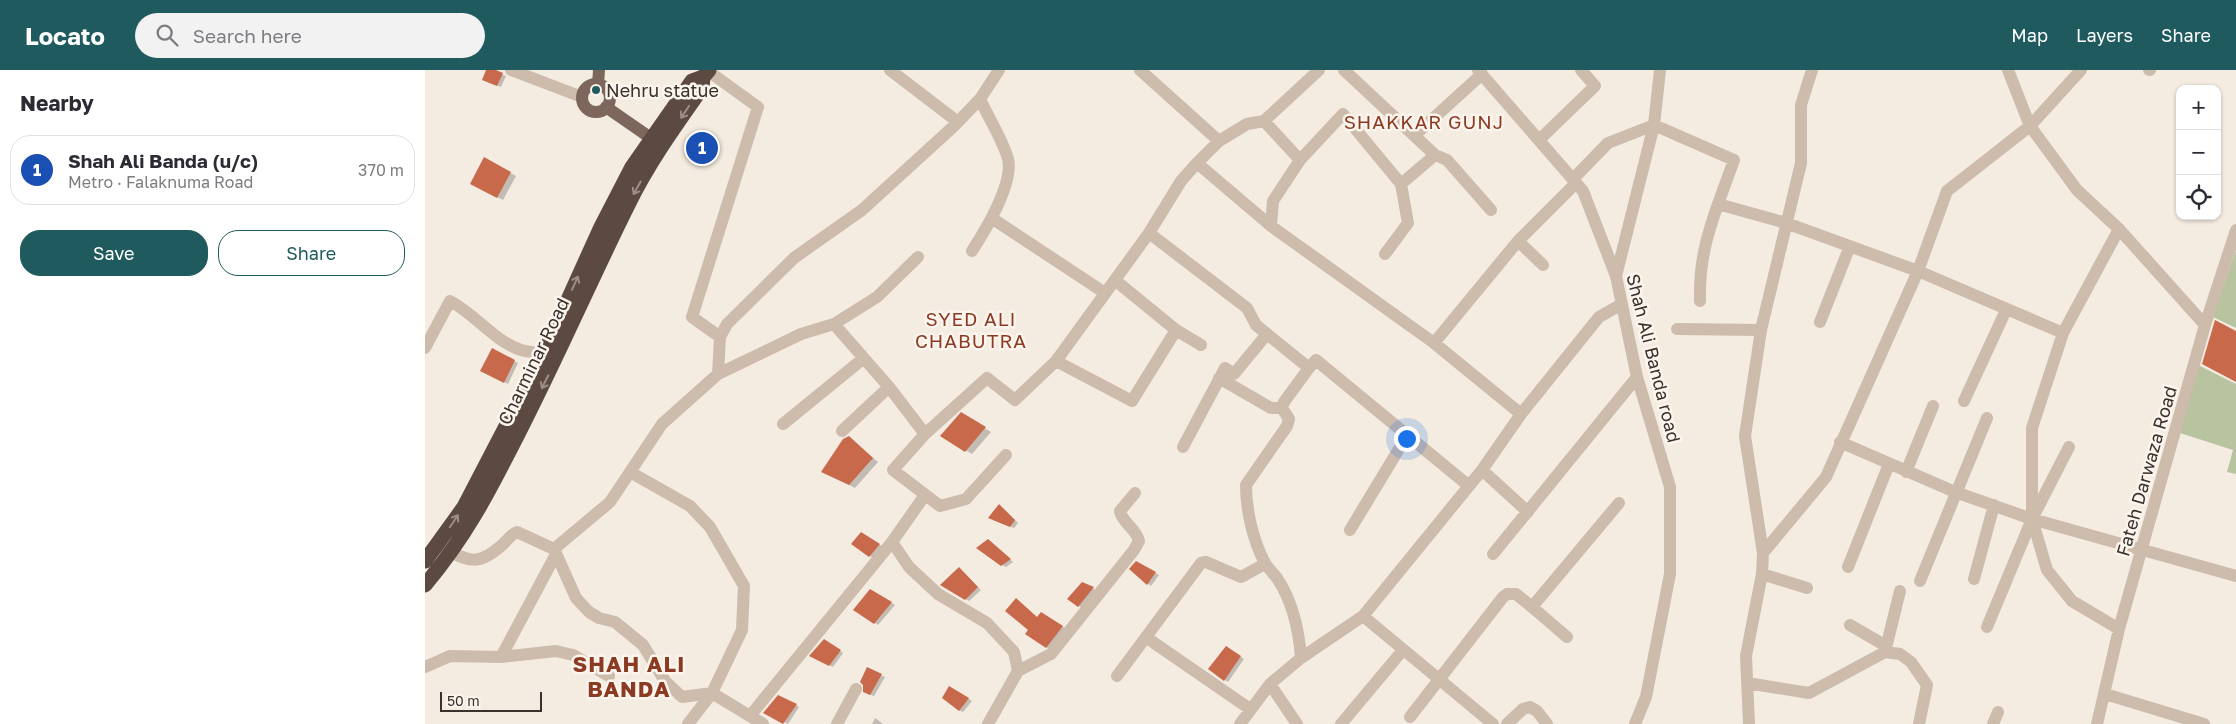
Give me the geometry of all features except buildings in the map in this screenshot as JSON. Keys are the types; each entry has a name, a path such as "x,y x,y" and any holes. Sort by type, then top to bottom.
{"highway":[{"name":"Charminar Road","path":"425,585 452,553 477,514 550,356 613,204 657,142 692,81 707,73"},
{"name":"Charminar Road","path":"425,561 439,544 464,506 550,356"}],"main road":[{"path":"598,85 599,70"},
{"path":"598,85 609,94 606,107 599,112 591,111 584,106 582,97 589,86 598,85"},
{"path":"606,107 657,142"}],"street":[{"path":"511,70 582,97"},
{"path":"890,70 958,122"},
{"path":"718,374 720,337 727,324 794,258 862,210 958,122 980,99 999,70"},
{"path":"1140,70 1219,141"},
{"path":"1007,455 966,499 940,506 893,470 925,434 987,378 1015,400 1056,361 1105,293 1116,281 1149,234 1181,182 1197,163 1219,141 1247,124 1264,121 1319,70"},
{"path":"1344,70 1435,155 1447,160 1491,210"},
{"path":"1539,140 1595,86 1581,70"},
{"path":"1616,276 1654,125 1660,70"},
{"path":"1749,724 1746,656 1762,574 1763,553 1745,436 1761,330 1785,222 1801,163 1801,105 1812,70"},
{"path":"2008,70 2030,126 2077,190 2119,229 2205,325"},
{"path":"1763,553 1826,477 1918,271 1947,191 2030,126 2081,70"},
{"path":"1415,135 1480,72"},
{"name":"Shah Ali Banda road","path":"1480,72 1583,191 1616,276 1637,377 1670,487 1669,574 1646,697 1635,724"},
{"path":"707,73 758,107 693,317 720,337"},
{"path":"972,251 993,219 1009,171 1008,159 980,99"},
{"path":"1271,226 1273,202 1300,160 1343,114 1401,184 1408,223 1385,254"},
{"path":"1264,121 1300,160"},
{"path":"1434,344 1518,241 1608,143 1654,125 1734,160 1706,238 1699,273 1700,301"},
{"path":"1401,184 1435,155"},
{"path":"1197,163 1271,226 1434,344 1521,414"},
{"path":"1718,204 1785,222 1918,271 2005,310 2063,333"},
{"path":"993,219 1105,293"},
{"path":"2119,229 2063,333 2032,428 2032,519 2047,570 2072,601 2119,629"},
{"name":"Fateh Darwaza Road","path":"2097,724 2119,629 2205,325 2236,230"},
{"path":"1149,234 1247,308 1256,324 1309,368"},
{"path":"1518,241 1543,265"},
{"path":"1820,322 1850,246"},
{"path":"501,658 555,552 610,502 662,424 718,374 801,334 834,324 877,297 917,256"},
{"path":"1116,281 1176,330 1201,345"},
{"path":"425,348 450,301 491,332 521,350 550,356"},
{"path":"1239,724 1270,684 1301,658 1363,616 1482,470 1521,414 1599,317 1622,304"},
{"path":"1964,401 2005,310"},
{"path":"834,324 889,387 925,434"},
{"path":"1677,329 1761,330"},
{"path":"1056,361 1131,401 1176,330"},
{"path":"1183,447 1225,368 1234,374 1267,334"},
{"path":"783,424 864,358"},
{"path":"1282,408 1316,360 1469,486"},
{"path":"1493,554 1637,377"},
{"path":"1219,378 1271,408 1282,408"},
{"path":"842,431 889,387"},
{"path":"1907,472 1933,406"},
{"path":"1282,408 1289,419 1287,426 1246,485 1253,529 1265,564 1277,578 1297,624 1301,658"},
{"path":"1921,581 1955,492 1987,418"},
{"path":"1351,530 1408,434"},
{"path":"1840,442 1955,492 2032,519 2143,548 2236,576"},
{"path":"1987,627 2032,519 2069,447"},
{"path":"1848,568 1889,464"},
{"path":"1482,470 1528,512"},
{"path":"630,472 690,506 710,527 744,586 742,630 712,693 687,724"},
{"path":"988,724 1018,671 1051,654 1134,550 1139,541 1137,533 1121,516 1120,511 1135,493"},
{"path":"750,716 892,542 925,495"},
{"path":"1532,607 1619,502"},
{"path":"1974,579 1994,506"},
{"path":"439,544 465,560 485,558 503,544 510,535 517,532 555,552 576,598 589,612 599,618 615,622 643,645 665,681 682,697 712,693 763,724"},
{"path":"892,542 909,567 938,594 987,623 1013,652 1018,671"},
{"path":"1117,676 1203,562 1241,577 1265,564"},
{"path":"1762,574 1807,588"},
{"path":"1747,683 1809,693 1885,649 1900,590"},
{"path":"1410,717 1507,594 1516,594 1567,637"},
{"path":"1363,616 1493,724"},
{"path":"1850,625 1885,649 1900,654 1911,662 1927,685 1919,724"},
{"path":"1147,638 1250,709"},
{"path":"1341,724 1403,650"},
{"path":"425,667 450,656 501,658 556,651 573,655 609,676"},
{"path":"1270,684 1297,724"},
{"path":"837,724 856,689"},
{"path":"2105,694 2204,724"},
{"path":"1507,724 1523,709 1530,707 1537,711 1547,724"}],"green space":[{"path":"2236,250 2236,328 2213,317"},
{"path":"2198,365 2236,384 2236,474 2227,472 2233,450 2180,433"}],"place":[{"name":"Nehru statue","path":"596,90"},
{"name":"Shah Ali Banda (u/c)","path":"702,148"}],"district":[{"name":"SHAKKAR GUNJ","path":"1424,121"},
{"name":"SYED ALI CHABUTRA","path":"971,329"},
{"name":"SHAH ALI BANDA","path":"629,676"}]}
